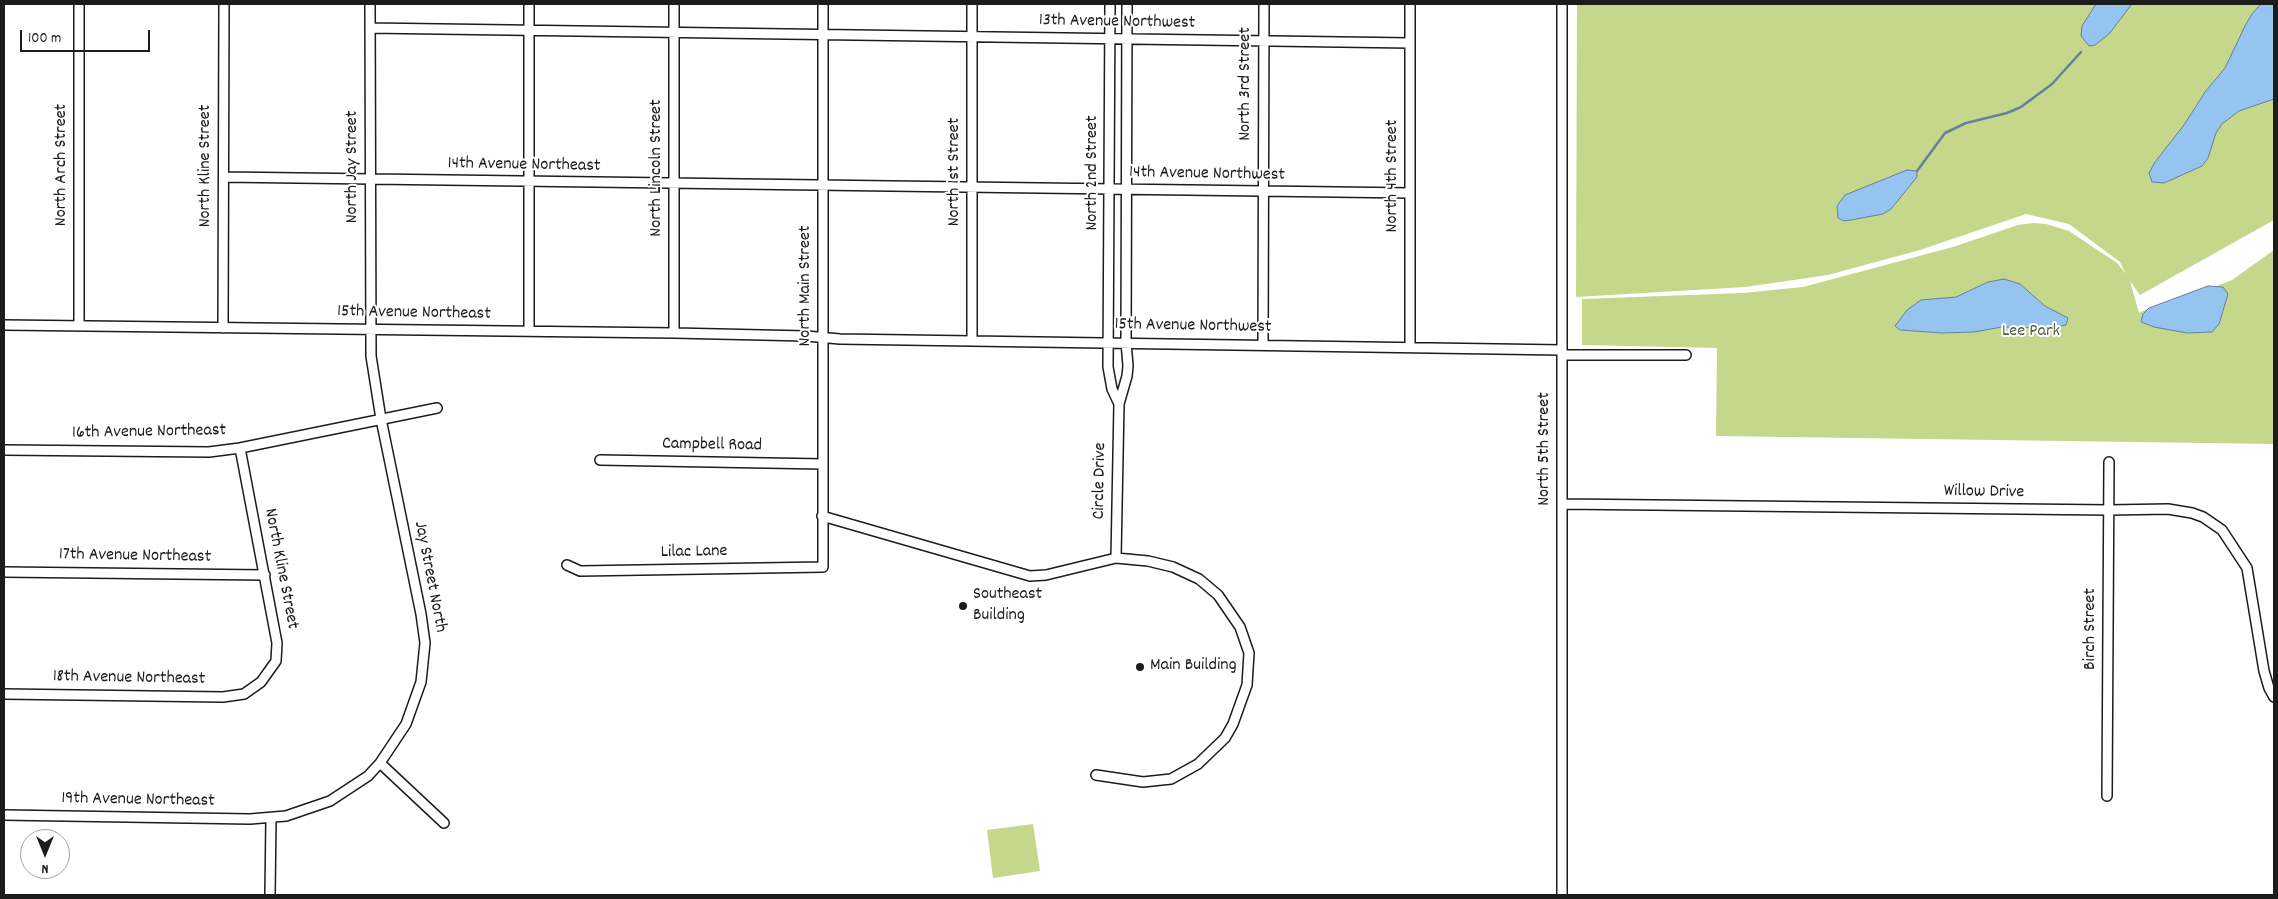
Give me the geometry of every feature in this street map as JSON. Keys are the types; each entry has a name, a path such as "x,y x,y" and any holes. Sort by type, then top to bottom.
{"street":[{"name":"North Arch Street","path":"79,326 80,4"},
{"name":"North Kline Street","path":"223,328 224,4"},
{"name":"North Jay Street","path":"370,4 370,330"},
{"path":"529,4 529,331"},
{"name":"North Lincoln Street","path":"674,4 674,333"},
{"name":"North Main Street","path":"823,4 823,568"},
{"name":"North 1st Street","path":"972,4 972,341"},
{"name":"North 2nd Street","path":"1110,4 1110,342"},
{"name":"North 2nd Street","path":"1126,342 1127,4"},
{"name":"North 3rd Street","path":"1263,344 1264,4"},
{"name":"North 4th Street","path":"1410,4 1410,347"},
{"name":"North 5th Street","path":"1562,4 1562,895"},
{"name":"13th Avenue Northwest","path":"370,28 1410,43"},
{"name":"14th Avenue Northeast","path":"224,177 823,185"},
{"name":"14th Avenue Northwest","path":"823,185 1410,193"},
{"name":"15th Avenue Northeast","path":"4,325 674,333 823,338"},
{"name":"Jay Street North","path":"271,818 301,812 330,801 352,788 380,763 397,740 412,711 421,682 425,643 421,614 381,419 371,356 370,330"},
{"name":"15th Avenue Northwest","path":"823,338 1263,344 1562,353 1686,354"},
{"name":"Circle Drive","path":"1110,342 1109,376 1119,404"},
{"name":"Circle Drive","path":"1116,558 1119,404 1127,376 1126,342"},
{"path":"381,419 437,408"},
{"name":"16th Avenue Northeast","path":"4,450 195,452 240,448 381,419"},
{"name":"North Kline Street","path":"240,448 276,630 277,653 272,669 253,689"},
{"name":"Campbell Road","path":"600,460 823,464"},
{"name":"Birch Street","path":"2107,796 2109,462"},
{"name":"Willow Drive","path":"1562,504 2168,509 2192,513 2203,517 2222,530 2247,568 2264,671 2274,697"},
{"path":"822,516 1030,576 1046,575 1116,558 1148,561 1165,565 1199,579 1218,595 1240,626 1249,653 1250,669 1245,693 1233,724 1225,738 1198,764 1171,779 1156,782 1096,775"},
{"name":"Lilac Lane","path":"567,565 580,571 823,568"},
{"name":"17th Avenue Northeast","path":"4,572 265,575"},
{"name":"18th Avenue Northeast","path":"4,694 223,697 244,694 253,689"},
{"path":"380,763 444,824"},
{"name":"19th Avenue Northeast","path":"4,815 271,818"},
{"path":"270,895 271,818"}],"green space":[{"name":"Lee Park","path":"1577,4 2274,4 2274,220 2140,295 2130,281 2139,313 2149,308 2144,314 2232,280 2274,250 2274,444 1716,436 1717,348 1582,345 1582,299 1743,293 1803,287 1953,247 2018,225 2033,223 2046,224 2069,231 2117,263 2126,274 2120,262 2069,224 2026,214 1920,250 1828,275 1745,287 1576,297"},
{"path":"1033,824 1040,871 993,878 987,830"}],"water":[{"path":"2096,4 2132,4 2109,34 2095,45 2089,46 2081,36 2082,26"},
{"path":"2261,4 2274,4 2274,99 2239,111 2222,124 2216,133 2208,158 2202,166 2164,183 2152,182 2149,173 2155,162 2184,125 2205,92 2225,68 2245,26"},
{"path":"1907,170 1917,171 1917,177 1891,209 1883,214 1851,220 1844,221 1838,218 1837,206 1845,195"},
{"path":"2004,279 2020,284 2045,306 2068,318 2066,325 2049,328 2002,327 1974,332 1942,333 1900,330 1895,326 1907,310 1921,300 1956,297 1988,282"},
{"path":"2208,286 2223,287 2228,294 2219,324 2212,332 2187,333 2154,327 2141,322 2143,314 2149,308"}],"waterway":[{"path":"1917,171 1945,133 1966,123 2007,113 2021,107 2052,84 2081,52"}],"place":[{"name":"Southeast Building","path":"963,606"},
{"name":"Main Building","path":"1140,667"}]}
